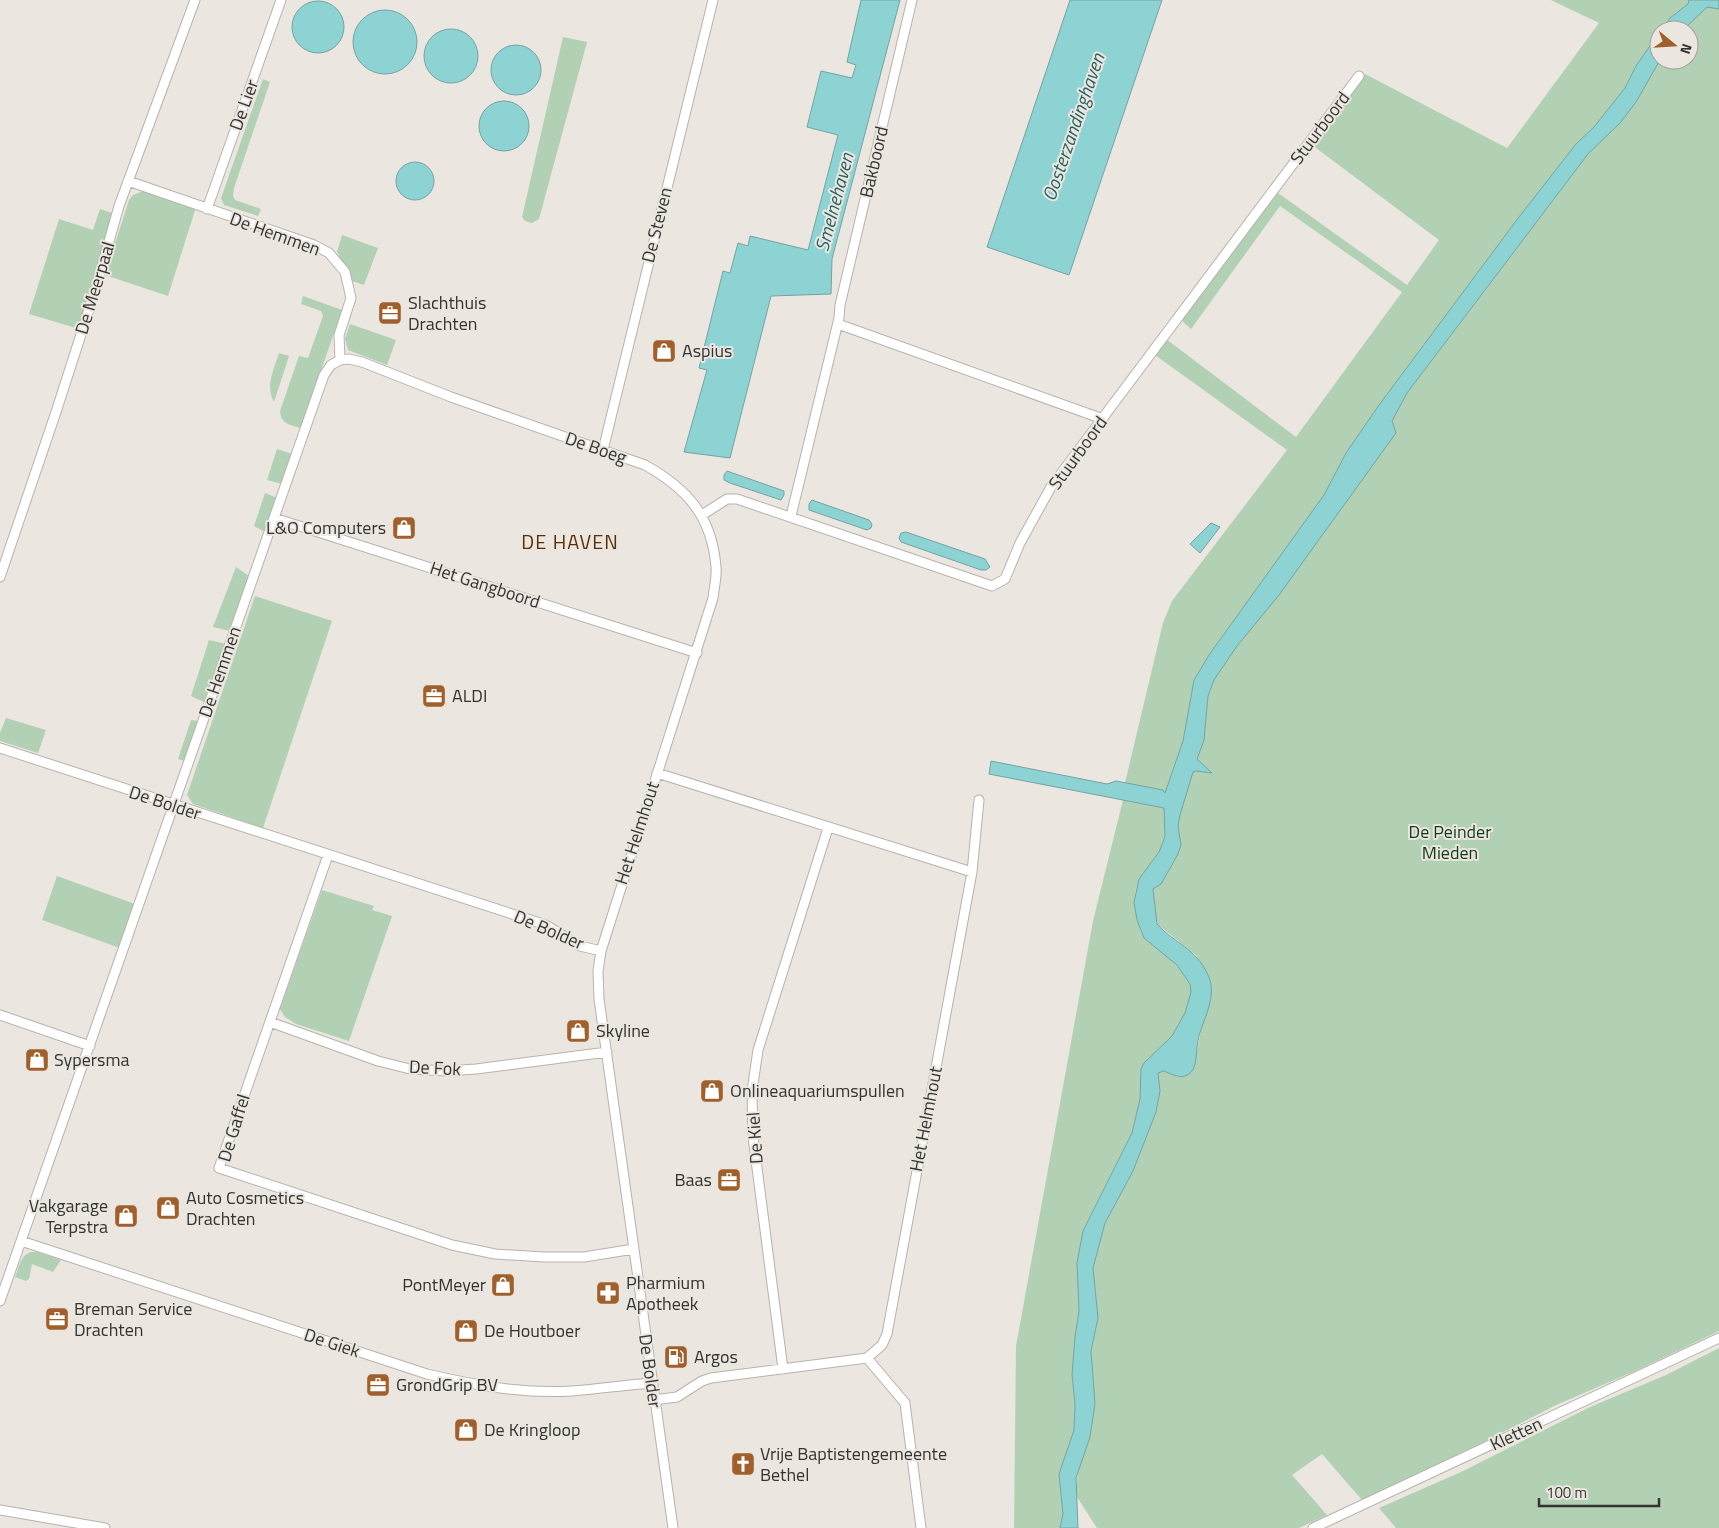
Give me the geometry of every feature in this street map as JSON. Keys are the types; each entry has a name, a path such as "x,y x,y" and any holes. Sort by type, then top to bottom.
{"street":[{"name":"De Meerpaal","path":"0,577 95,291 119,206 195,0"},
{"name":"De Lier","path":"207,209 281,0"},
{"name":"De Steven","path":"602,450 712,0"},
{"name":"Bakboord","path":"791,516 838,324 840,305 912,0"},
{"name":"Stuurboord","path":"702,515 727,499 737,499 992,586 1005,579 1025,534 1051,488 1359,76"},
{"name":"De Hemmen","path":"0,1301 324,375 331,365 340,360 340,336 351,298 345,272 329,254 314,245 128,181"},
{"path":"838,324 1102,419"},
{"name":"De Boeg","path":"340,360 362,362 451,397 645,465 667,477 687,495 702,515 712,540 716,569 713,598 696,652"},
{"name":"Het Gangboord","path":"274,518 696,652"},
{"name":"Het Helmhout","path":"601,951 696,652"},
{"name":"De Bolder","path":"0,748 174,806 546,925 580,946 601,951 598,971 599,999 673,1528"},
{"name":"Het Helmhout","path":"657,773 972,872"},
{"name":"Het Helmhout","path":"867,1358 882,1345 886,1334 972,872 979,800"},
{"name":"De Kiel","path":"783,1369 753,1137 752,1091 758,1050 828,828"},
{"name":"De Gaffel","path":"328,855 219,1168 452,1245 495,1254 584,1257 634,1249"},
{"path":"0,1015 90,1046"},
{"name":"De Fok","path":"270,1022 378,1061 410,1069 446,1071 476,1069 607,1052"},
{"name":"De Giek","path":"21,1241 417,1371 470,1384 512,1390 570,1391 652,1383"},
{"name":"Kletten","path":"1313,1528 1719,1338"},
{"path":"654,1400 677,1397 702,1381 711,1378 867,1358 905,1403 921,1528"},
{"path":"0,1510 105,1528"}],"green space":[{"path":"1551,0 1689,0 1688,4 1669,20 1649,20 1649,47 1636,66 1625,88 1594,127 1576,144 1519,217 1379,405 1346,453 1324,495 1209,655 1194,680 1183,741 1165,793 1125,783 1163,623 1172,601 1287,450 1155,355 1166,339 1296,437 1402,292 1280,206 1191,329 1181,320 1278,193 1407,285 1439,240 1312,145 1365,74 1507,148 1599,23"},
{"name":"De Peinder Mieden","path":"1707,7 1719,9 1719,1331 1635,1371 1554,1406 1482,1443 1362,1500 1322,1454 1292,1475 1327,1515 1299,1528 1097,1528 1077,1497 1076,1486 1079,1466 1090,1437 1095,1404 1091,1351 1098,1318 1093,1268 1105,1223 1133,1171 1156,1112 1160,1091 1158,1073 1164,1071 1178,1077 1193,1069 1211,983 1196,955 1157,924 1153,889 1174,831 1206,720 1208,696 1214,680 1220,671 1223,660 1394,430 1392,421 1407,393 1651,70 1699,70 1699,20 1689,20"},
{"path":"563,37 587,42 539,219 532,223 525,221 522,217"},
{"path":"263,79 270,82 234,188 233,196 235,200 261,209 258,216 224,205 221,198"},
{"path":"143,191 196,207 168,296 105,275 129,200 133,195"},
{"path":"100,209 115,214 79,329 29,314 59,219 93,230"},
{"path":"342,235 378,248 364,285 352,281 345,265 338,256 337,252"},
{"path":"303,296 342,310 301,428 284,421 280,411 299,356 308,358 323,316 321,311 301,304"},
{"path":"350,324 396,340 387,365 348,350 345,339"},
{"path":"279,353 289,356 274,402 271,396 270,384"},
{"path":"277,449 292,454 282,484 267,480"},
{"path":"265,493 277,498 265,532 254,526"},
{"path":"236,567 249,576 230,631 213,627"},
{"path":"255,596 332,621 263,828 193,804 187,795"},
{"path":"209,640 226,644 206,703 191,696"},
{"path":"6,718 46,730 38,753 0,741 0,733"},
{"path":"191,720 199,721 185,761 178,759"},
{"path":"1123,800 1165,808 1165,836 1163,842 1159,852 1139,879 1135,893 1141,932 1144,938 1177,965 1190,984 1191,992 1185,1013 1172,1036 1144,1063 1141,1069 1140,1099 1132,1133 1083,1231 1077,1263 1079,1311 1072,1375 1075,1404 1074,1430 1059,1474 1063,1514 1060,1528 1014,1528 1016,1346 1093,921"},
{"path":"57,876 135,904 120,948 42,920"},
{"path":"322,890 374,906 372,910 392,916 349,1041 296,1024 285,1017 280,1009"},
{"path":"31,1252 37,1252 61,1260 53,1272 32,1264 29,1279 26,1281 15,1277 22,1259"},
{"path":"1719,1348 1719,1528 1396,1528 1379,1508 1461,1472 1590,1407 1666,1375"}],"water":[{"name":"Smelnehaven","path":"861,0 900,0 832,259 831,294 771,296 730,458 684,452 707,370 699,368 723,271 730,273 738,243 748,246 750,236 808,250 838,135 807,127 821,71 852,78 856,65 847,62"},
{"name":"Oosterzandinghaven","path":"1070,0 1162,0 1069,275 987,247"},
{"path":"1689,0 1719,0 1719,9 1707,7 1693,20 1669,20 1688,4"},
{"path":"313,1 323,1 337,8 344,22 344,32 337,46 323,53 313,53 303,49 296,42 292,32 292,22 296,12 303,5"},
{"path":"379,10 391,10 408,19 415,30 417,42 415,54 408,65 391,74 379,74 367,69 358,60 353,48 353,36 358,24 367,15"},
{"path":"451,29 461,31 470,37 476,46 478,56 476,66 470,75 461,81 451,83 441,81 432,75 426,66 424,56 426,46 432,37 441,31"},
{"path":"511,45 521,45 534,52 541,65 541,75 534,88 521,95 511,95 502,91 495,84 491,75 491,65 495,56 502,49"},
{"path":"1649,47 1649,70 1654,70 1636,102 1620,123 1588,154 1407,393 1392,421 1396,433 1279,595 1237,646 1214,680 1208,696 1204,740 1197,759 1212,773 1193,772 1180,815 1178,826 1181,845 1178,854 1161,884 1153,889 1157,924 1191,952 1203,966 1210,981 1211,999 1199,1034 1196,1061 1192,1071 1186,1076 1176,1076 1164,1071 1158,1073 1160,1091 1156,1112 1133,1171 1105,1223 1093,1268 1098,1318 1091,1351 1095,1404 1090,1437 1076,1478 1078,1528 1060,1528 1063,1514 1059,1474 1074,1430 1075,1404 1072,1375 1079,1311 1077,1263 1083,1231 1132,1133 1140,1099 1141,1069 1144,1063 1172,1036 1185,1013 1191,992 1190,984 1177,965 1144,938 1137,920 1134,902 1139,879 1159,852 1165,836 1164,808 989,774 991,761 1107,784 1116,781 1163,790 1165,793 1183,741 1194,680 1209,655 1324,495 1346,453 1379,405 1519,217 1576,144 1594,127 1625,88 1636,66"},
{"path":"499,101 509,101 522,108 529,121 529,131 522,144 509,151 499,151 490,147 483,140 479,131 479,121 483,112 490,105"},
{"path":"415,162 429,167 434,181 429,195 415,200 401,195 396,181 401,167"},
{"path":"727,471 784,491 784,495 781,500 730,483 724,480 724,475"},
{"path":"812,500 869,520 872,524 871,528 867,530 809,510 809,504"},
{"path":"1211,523 1220,527 1200,553 1190,544"},
{"path":"906,532 985,559 990,567 986,570 981,570 901,542 899,538 901,533"}],"place":[{"name":"Slachthuis Drachten","path":"390,313"},
{"name":"Aspius","path":"664,351"},
{"name":"L&O Computers","path":"404,528"},
{"name":"ALDI","path":"434,696"},
{"name":"Skyline","path":"578,1031"},
{"name":"Sypersma","path":"37,1060"},
{"name":"Onlineaquariumspullen","path":"712,1091"},
{"name":"Baas","path":"729,1180"},
{"name":"Auto Cosmetics Drachten","path":"168,1208"},
{"name":"Vakgarage Terpstra","path":"126,1216"},
{"name":"PontMeyer","path":"503,1285"},
{"name":"Pharmium Apotheek","path":"608,1293"},
{"name":"Breman Service Drachten","path":"57,1319"},
{"name":"De Houtboer","path":"466,1331"},
{"name":"Argos","path":"676,1357"},
{"name":"GrondGrip BV","path":"378,1385"},
{"name":"De Kringloop","path":"466,1430"},
{"name":"Vrije Baptistengemeente Bethel","path":"743,1464"}],"district":[{"name":"DE HAVEN","path":"570,542"}]}
